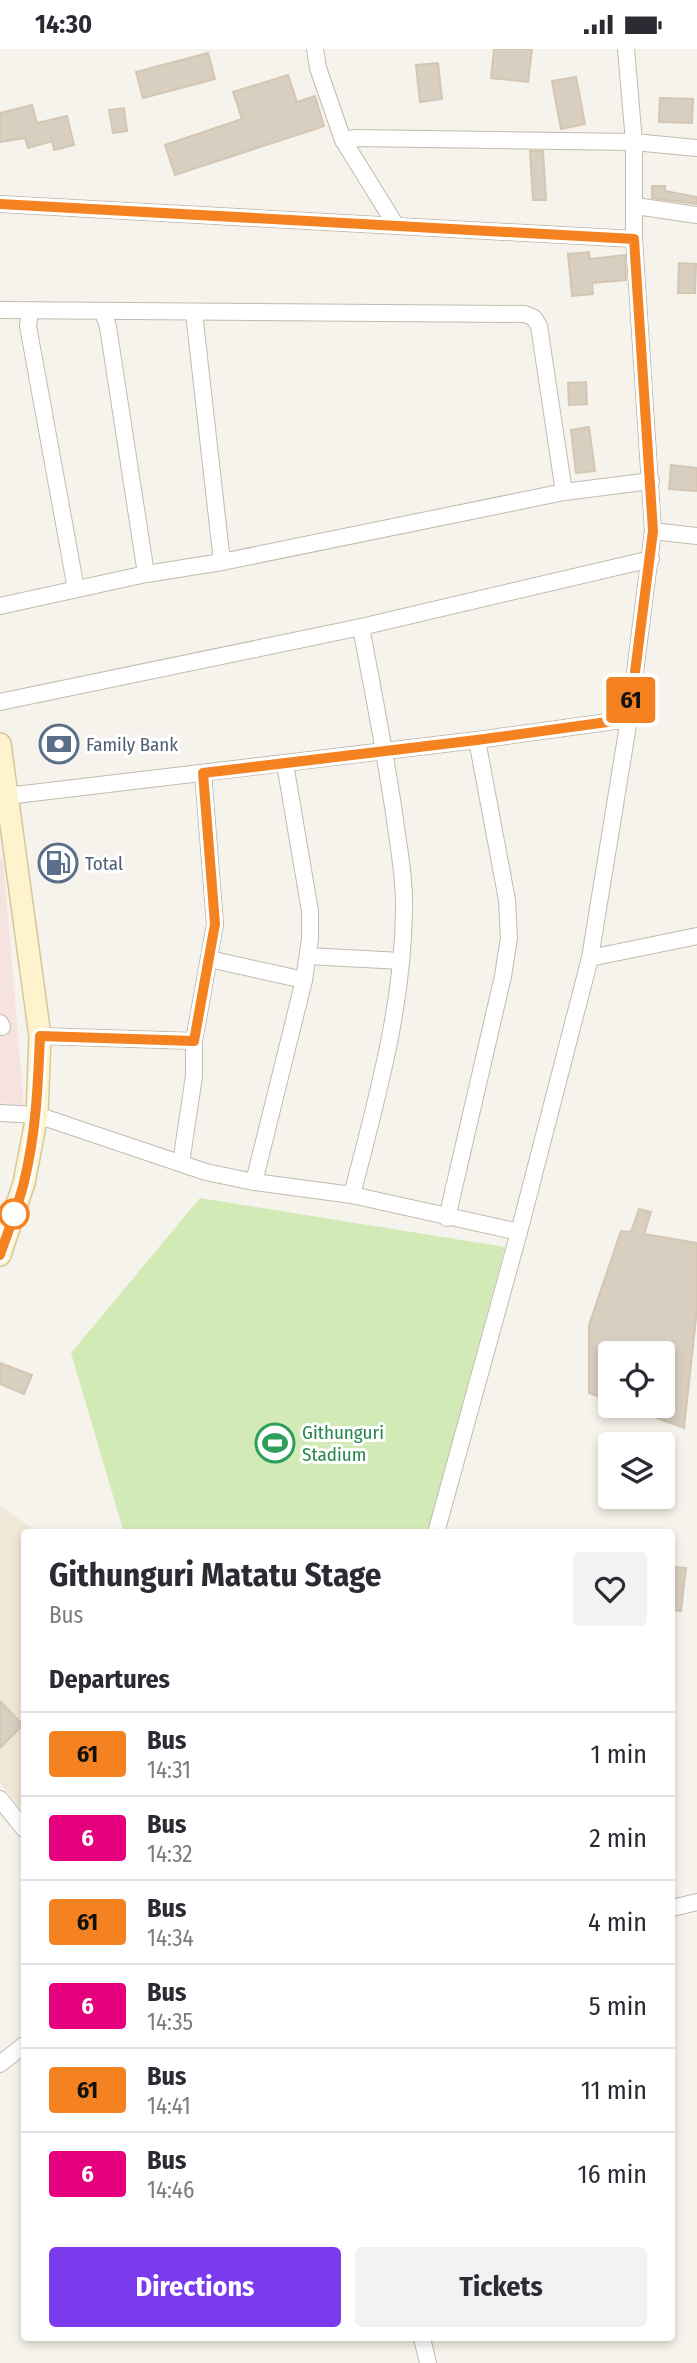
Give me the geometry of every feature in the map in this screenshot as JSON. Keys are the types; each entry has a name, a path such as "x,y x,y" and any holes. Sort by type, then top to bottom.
{"main road":[{"path":"0,744 40,1036 37,1115 24,1183 0,1255"}],"street":[{"path":"315,49 318,68 343,140 395,225"},
{"path":"437,1529 519,1232 590,958 629,719 651,559 651,481 634,239 634,142 626,49"},
{"path":"343,140 634,142 697,149"},
{"path":"0,204 634,239"},
{"path":"636,206 697,215"},
{"path":"0,310 525,314 534,318 539,326 564,492"},
{"path":"30,311 28,326 76,589"},
{"path":"103,312 108,327 146,574"},
{"path":"194,313 222,562"},
{"path":"0,606 146,574 222,562 564,492 651,481"},
{"path":"653,531 697,536"},
{"path":"0,702 361,627 651,559"},
{"path":"352,1195 392,1038 404,908 385,751 361,627"},
{"path":"7,796 285,764 629,719"},
{"path":"447,1218 503,976 509,938 507,899 477,740"},
{"path":"254,1182 304,980 307,956 310,911 285,764"},
{"path":"181,1163 194,1076 194,1041 215,924 203,773"},
{"path":"590,958 697,936"},
{"path":"307,956 401,961"},
{"path":"209,959 304,980"},
{"path":"40,1036 194,1041"},
{"path":"0,1112 37,1115 206,1172 254,1182 352,1195 519,1232"},
{"path":"0,1799 21,1825"},
{"path":"675,1907 697,1902"},
{"path":"0,2064 21,2047"},
{"path":"423,2341 428,2363"}],"shaded area":[{"path":"0,859 3,859 24,1106 0,1103"},
{"path":"0,1506 33,1529 21,1529 21,1808 0,1783"}],"green space":[{"name":"Githunguri Stadium","path":"200,1198 505,1247 429,1529 123,1529 71,1353"}],"building":[{"path":"494,49 532,49 528,82 491,78"},
{"path":"208,53 215,79 143,98 136,72"},
{"path":"438,63 442,99 420,102 416,65"},
{"path":"288,75 297,102 315,96 324,126 175,175 165,145 242,119 233,92"},
{"path":"576,77 585,124 561,129 552,81"},
{"path":"660,98 693,99 692,123 659,122"},
{"path":"32,105 37,123 67,116 74,145 54,150 52,141 28,148 25,138 0,142 0,113"},
{"path":"124,108 127,131 113,133 109,110"},
{"path":"530,151 543,151 546,200 533,200"},
{"path":"652,186 665,186 665,191 697,197 697,204 652,198"},
{"path":"589,252 590,259 625,255 626,280 592,283 593,294 572,296 568,254"},
{"path":"679,263 696,264 695,293 678,293"},
{"path":"586,382 587,404 569,405 568,383"},
{"path":"589,427 595,471 576,473 571,430"},
{"path":"671,465 697,468 697,491 669,489"},
{"path":"639,1209 651,1212 644,1234 697,1243 697,1309 684,1428 656,1418 675,1418 675,1341 598,1341 598,1396 589,1393 589,1325 621,1231 631,1232"},
{"path":"0,1363 32,1375 24,1394 0,1384"},
{"path":"675,1567 686,1568 681,1611 675,1610"},
{"path":"0,1701 21,1723 21,1727 0,1748"}],"bus line":[{"name":"61","path":"0,204 634,239 653,531 629,719 203,773 215,924 194,1041 40,1036 37,1115 33,1138 24,1183 0,1255"}],"place":[{"name":"Family Bank","path":"59,744"},
{"name":"Total","path":"58,863"},
{"name":"Githunguri Stadium","path":"275,1443"}]}
